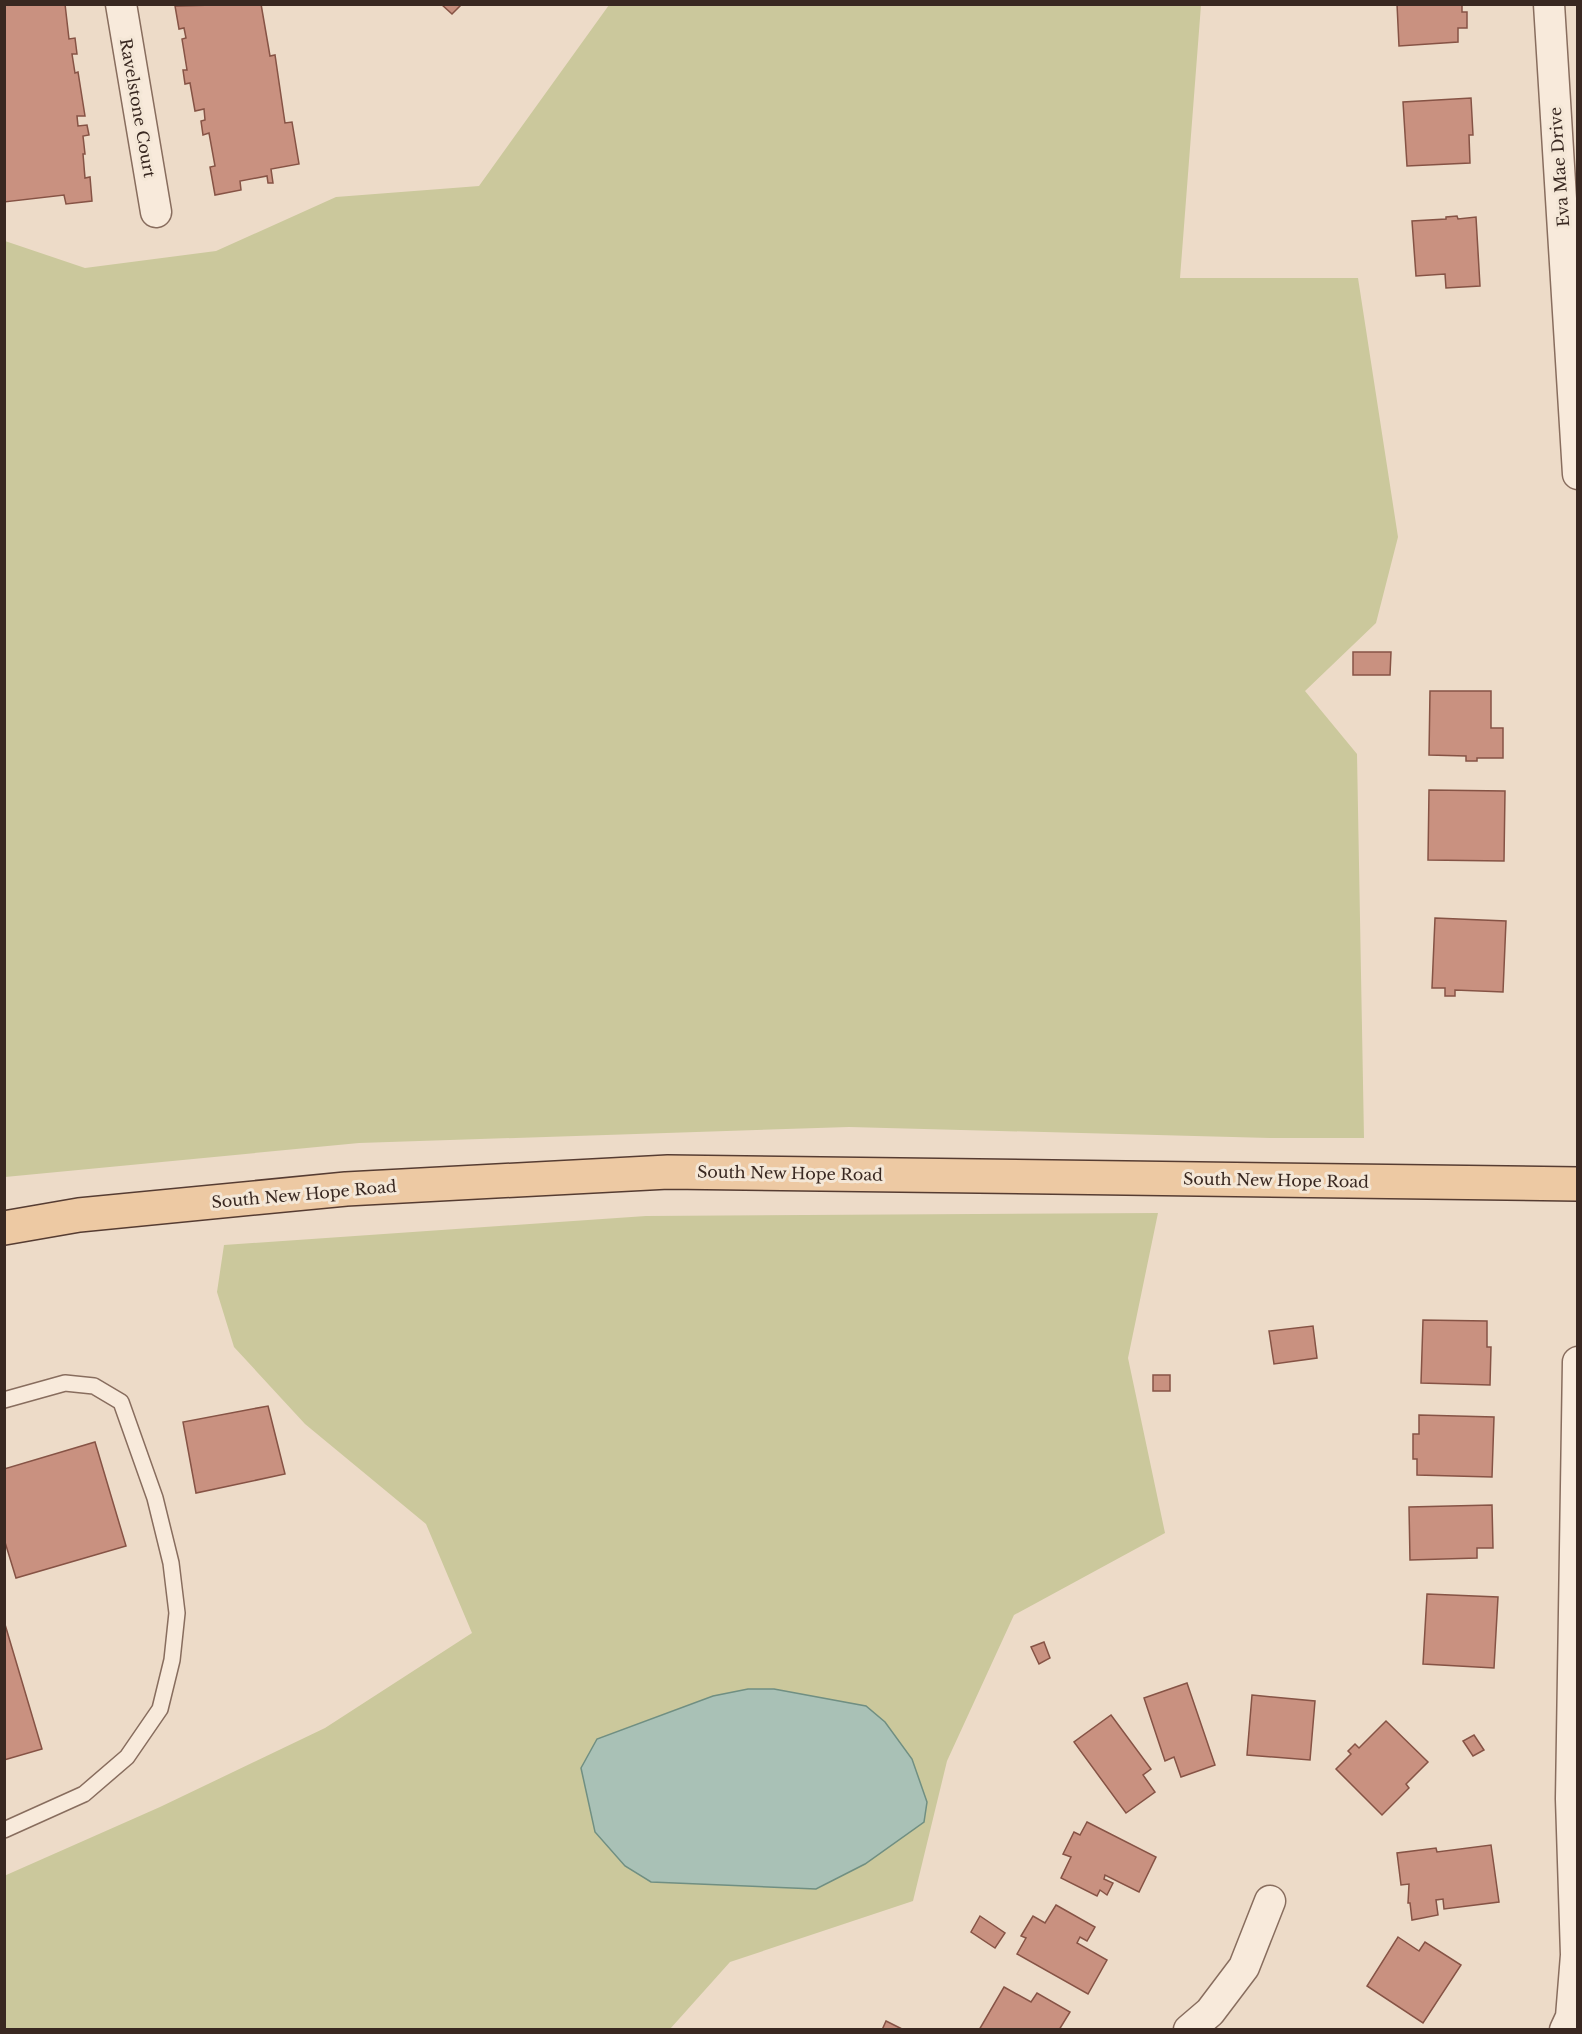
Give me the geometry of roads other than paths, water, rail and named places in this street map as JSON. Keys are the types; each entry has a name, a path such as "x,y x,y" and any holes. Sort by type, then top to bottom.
{"main road":[{"name":"South New Hope Road","path":"4,1228 79,1215 346,1189 668,1172 1578,1184"}],"street":[{"name":"Ravelstone Court","path":"121,4 156,212"},
{"name":"Eva Mae Drive","path":"1549,4 1578,474"},
{"path":"1571,2022 1576,1955 1571,1799 1578,1362"},
{"path":"1189,2030 1210,2012 1244,1967 1270,1901"}],"lane":[{"path":"4,1400 65,1383 94,1386 121,1402 154,1498 171,1563 177,1613 172,1660 160,1709 127,1757 84,1794 4,1830"}]}
